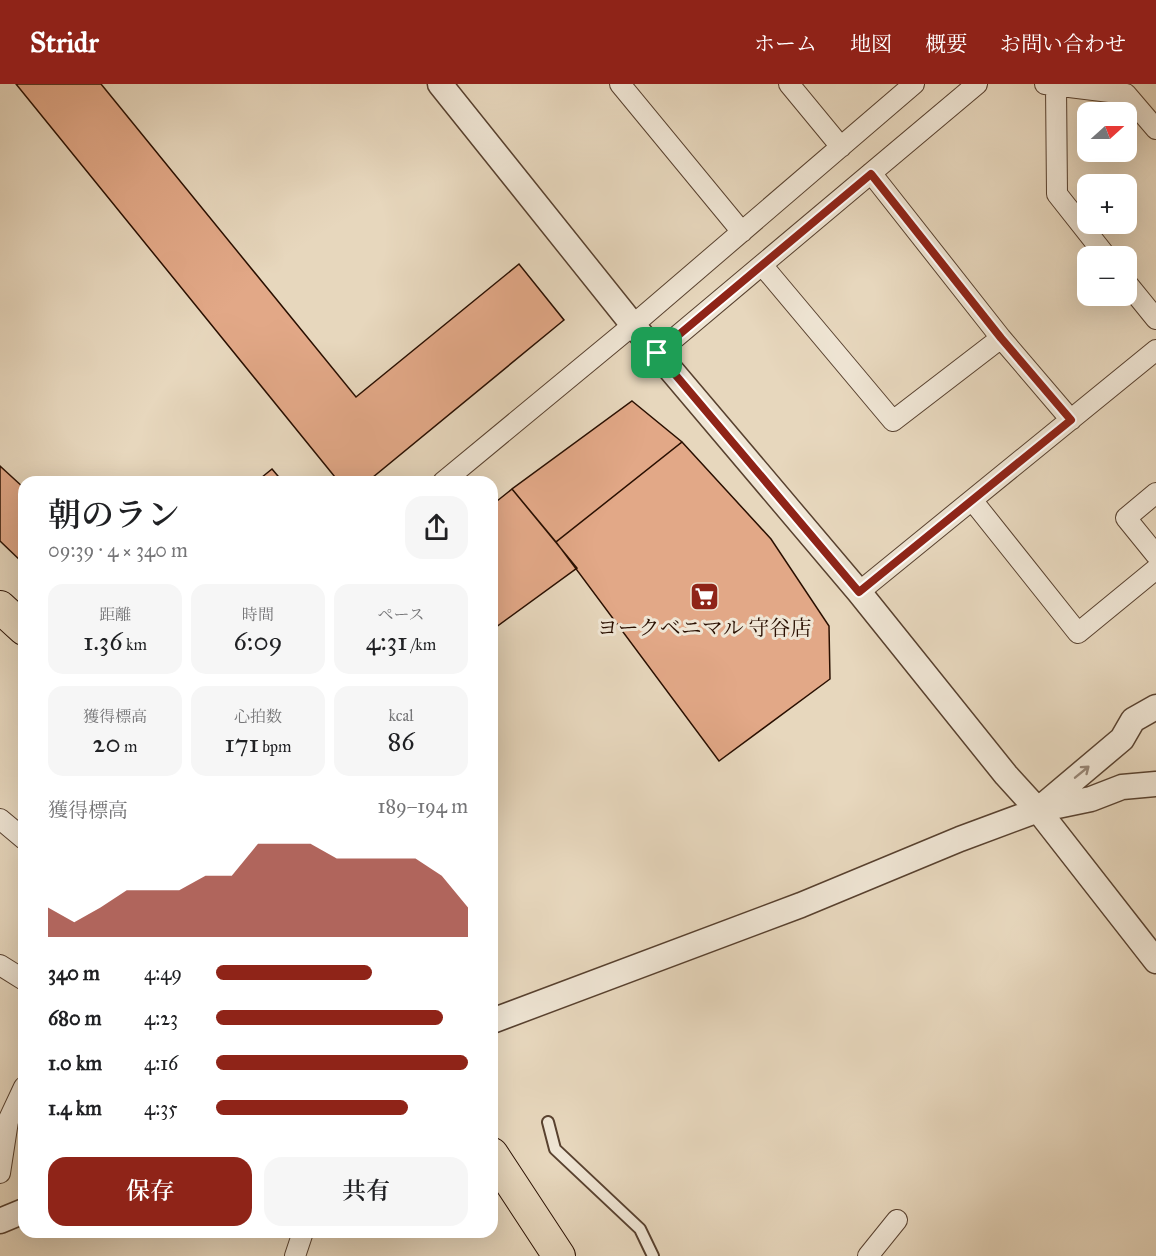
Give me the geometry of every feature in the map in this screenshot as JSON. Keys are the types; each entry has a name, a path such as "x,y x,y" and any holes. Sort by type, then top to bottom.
{"main road":[{"path":"0,607 18,624"},
{"path":"498,1163 559,1256"}],"street":[{"path":"620,84 742,232"},
{"path":"789,84 841,147"},
{"path":"450,476 633,325 914,84"},
{"path":"657,353 977,84"},
{"path":"1099,246 1057,194 1051,85 1132,89 1156,129"},
{"path":"444,86 633,325 859,592 999,766 1038,810 1156,961"},
{"path":"871,174 1001,338 1071,420"},
{"path":"762,265 893,421 1001,338"},
{"path":"1137,296 1156,319"},
{"path":"859,592 1156,350"},
{"path":"1156,493 1126,518 1156,555"},
{"path":"972,500 1078,633 1156,569"},
{"path":"1038,810 1122,739 1133,720 1156,707"},
{"path":"498,1019 801,906 960,839 1038,810 1091,799 1122,787 1156,784"},
{"path":"0,819 18,834"},
{"path":"0,965 18,976"},
{"path":"0,1173 4,1119 18,1097"},
{"path":"0,1221 18,1214"},
{"path":"868,1256 897,1220"},
{"path":"295,1256 301,1238"}],"lane":[{"path":"548,1122 555,1149 640,1229 653,1256"}],"building":[{"path":"16,84 101,84 356,397 519,264 564,320 374,476 334,476"},
{"path":"632,401 682,442 556,542 512,489"},
{"name":"ヨークベニマル 守谷店","path":"682,442 771,539 829,626 830,679 719,761 556,542"},
{"path":"0,466 18,482 18,558 0,541"},
{"path":"272,469 278,476 263,476"},
{"path":"512,489 577,568 498,626 498,500"}],"place":[{"name":"ヨークベニマル 守谷店","path":"704,597"}],"route":[{"path":"871,174 1001,338 1071,420 859,592 657,353 871,174"}]}
